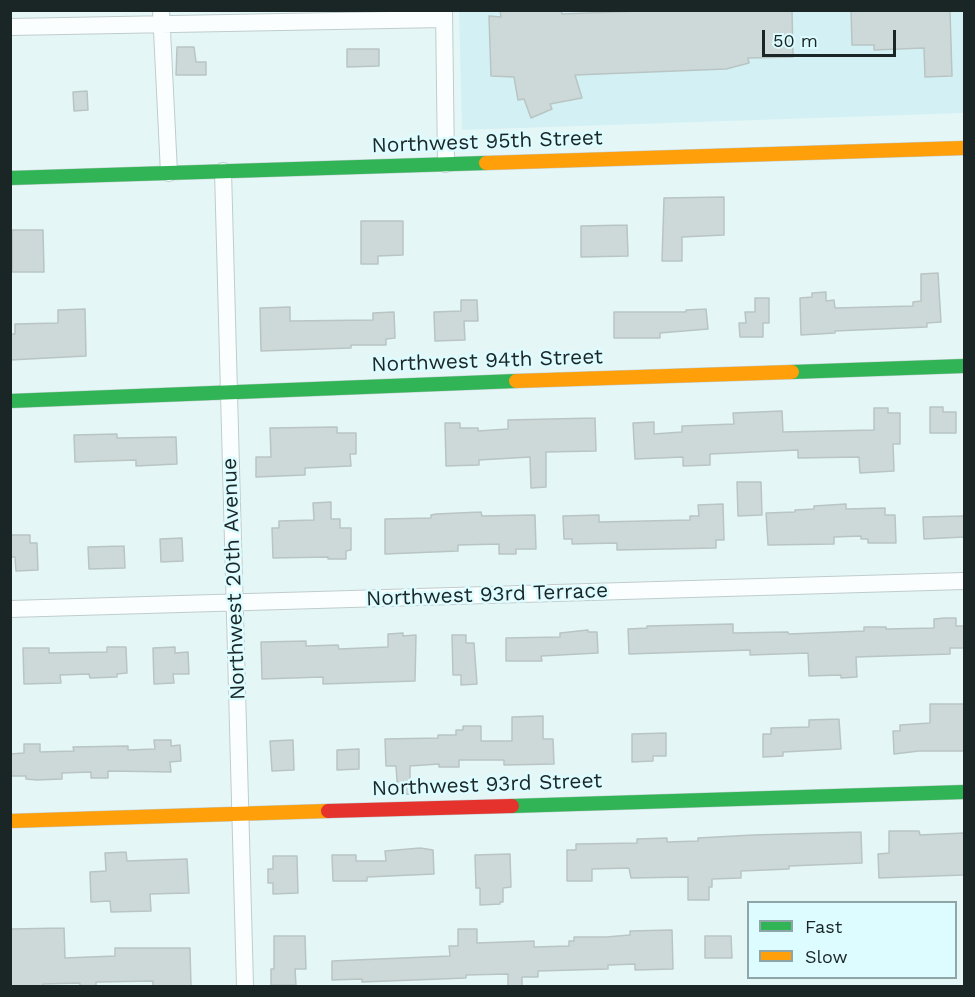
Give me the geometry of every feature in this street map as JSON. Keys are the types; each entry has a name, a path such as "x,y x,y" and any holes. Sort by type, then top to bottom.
{"street":[{"path":"10,27 161,17 444,15 446,164"},
{"path":"161,17 169,173"},
{"name":"Northwest 95th Street","path":"10,178 964,148"},
{"name":"Northwest 20th Avenue","path":"223,171 244,987"},
{"name":"Northwest 94th Street","path":"10,401 229,391 964,366"},
{"name":"Northwest 93rd Terrace","path":"10,609 964,581"},
{"name":"Northwest 93rd Street","path":"10,821 964,792"}],"shaded area":[{"path":"459,11 964,11 964,113 462,130"}],"building":[{"path":"500,10 561,10 562,14 667,10 792,10 793,57 748,58 749,63 726,69 575,75 582,98 550,104 552,109 531,118 524,99 518,100 514,77 491,76 489,16 501,17"},
{"path":"851,10 950,10 952,76 925,77 924,48 874,50 874,45 852,45"},
{"path":"177,47 194,47 196,62 206,62 206,75 176,75"},
{"path":"347,49 379,49 379,66 347,67"},
{"path":"87,91 88,110 74,111 73,92"},
{"path":"724,197 724,235 682,237 682,261 662,261 664,198"},
{"path":"361,221 403,221 403,255 378,256 378,264 361,264"},
{"path":"627,225 628,256 581,257 581,226"},
{"path":"12,230 43,230 44,272 12,272"},
{"path":"938,273 941,322 927,323 927,327 835,331 835,333 801,335 800,298 812,297 812,293 826,292 826,301 834,300 835,308 913,306 913,302 921,301 921,274"},
{"path":"755,298 769,298 769,323 763,323 763,337 740,337 739,323 746,323 745,312 755,312"},
{"path":"461,300 477,300 478,321 464,321 465,340 435,341 434,312 461,311"},
{"path":"290,307 290,321 373,320 373,313 394,312 395,338 386,339 386,345 261,351 260,308"},
{"path":"85,309 86,356 10,360 10,337 11,334 15,334 15,324 58,323 58,310"},
{"path":"706,309 708,329 660,333 660,338 614,338 614,312 686,312 686,310"},
{"path":"930,407 943,407 943,412 956,412 956,433 930,433"},
{"path":"874,408 888,408 888,413 900,413 900,444 893,444 894,471 860,473 859,457 798,458 798,450 710,454 710,465 683,466 683,457 635,459 633,423 654,422 654,434 682,432 682,426 734,424 733,413 782,411 783,432 874,430"},
{"path":"595,418 596,451 546,452 546,487 531,488 530,457 479,460 479,465 446,466 445,423 460,423 460,428 478,428 478,431 508,429 508,420"},
{"path":"337,427 337,433 356,433 356,454 350,454 351,466 305,468 305,475 256,477 256,457 271,457 270,428"},
{"path":"117,434 117,438 176,437 177,464 136,466 136,460 75,462 74,435"},
{"path":"737,482 761,482 762,515 738,516"},
{"path":"331,502 331,519 340,519 340,528 351,528 351,550 346,551 346,559 273,558 272,528 279,528 279,521 314,520 313,503"},
{"path":"723,504 724,540 716,540 716,548 617,550 617,543 572,544 572,539 564,539 563,516 599,515 599,522 690,520 690,516 699,516 698,505"},
{"path":"846,504 846,509 885,508 885,515 895,515 896,543 868,543 868,539 861,539 861,536 834,537 834,544 768,545 766,513 795,512 795,510 814,509 814,506"},
{"path":"481,512 482,516 535,515 536,549 516,549 516,554 499,554 499,544 458,545 458,551 385,554 385,519 431,518 431,515 436,514"},
{"path":"964,516 964,537 924,539 923,517"},
{"path":"10,535 30,535 30,543 37,543 38,570 16,571 15,557 10,557"},
{"path":"182,538 183,561 161,562 160,539"},
{"path":"124,546 125,568 89,569 88,547"},
{"path":"956,618 956,626 964,626 964,648 950,648 950,654 856,657 857,677 809,676 808,653 750,655 750,650 629,654 628,629 647,628 647,626 733,624 733,633 788,632 789,634 864,631 864,627 934,628 934,619"},
{"path":"588,630 588,632 597,632 598,653 541,656 542,661 506,661 506,638 560,637 560,633"},
{"path":"403,633 403,636 416,635 415,681 323,684 323,677 262,679 261,642 306,641 306,646 338,645 339,649 388,647 388,634"},
{"path":"452,635 466,635 466,643 474,643 477,684 461,685 461,675 453,675"},
{"path":"107,647 126,647 127,673 117,674 117,677 90,678 89,674 60,675 61,683 24,684 23,648 49,648 49,653 107,652"},
{"path":"175,647 175,653 188,652 189,674 173,674 174,683 154,684 153,648"},
{"path":"930,704 964,704 964,751 919,751 894,754 893,731 900,731 900,725 930,723"},
{"path":"543,716 543,739 553,739 554,764 504,765 504,760 459,760 459,767 439,767 439,764 410,766 410,794 398,794 396,766 386,766 385,739 438,738 438,735 456,735 456,730 463,730 463,726 481,726 481,741 512,741 512,717"},
{"path":"839,719 841,749 783,752 783,756 763,757 763,734 771,734 771,728 809,727 809,720"},
{"path":"666,733 666,756 653,756 653,761 632,762 632,734"},
{"path":"154,740 171,740 171,746 180,745 181,761 170,762 171,772 108,771 108,778 91,778 91,772 62,773 62,779 37,780 26,779 26,776 10,776 10,754 24,753 24,744 40,744 40,752 74,751 73,747 128,746 128,750 155,749"},
{"path":"293,740 294,770 272,771 270,741"},
{"path":"359,749 359,769 337,770 337,750"},
{"path":"889,831 919,831 920,835 964,833 964,875 879,878 878,854 889,853"},
{"path":"861,832 862,863 789,866 789,869 741,871 741,878 712,879 712,887 709,887 709,900 688,900 688,877 631,878 629,868 592,869 592,881 567,881 567,850 576,850 576,844 637,843 637,839 667,838 667,842 753,835"},
{"path":"420,848 433,850 434,874 367,877 367,881 333,881 332,855 356,855 356,861 386,861 385,851"},
{"path":"126,852 127,861 187,859 189,893 150,894 151,911 111,912 110,901 91,902 90,872 106,871 105,853"},
{"path":"510,854 511,887 503,888 503,902 480,905 480,888 476,888 475,855"},
{"path":"273,856 297,856 298,893 273,894 273,883 268,883 268,869 273,869"},
{"path":"64,928 65,958 115,956 115,948 190,948 191,987 153,987 153,981 96,982 96,987 80,987 80,983 43,984 43,987 11,987 10,929"},
{"path":"458,929 477,929 477,943 534,941 534,947 569,946 569,941 574,941 574,937 606,937 630,935 630,931 672,930 673,969 635,970 635,964 608,965 608,969 538,971 538,977 522,977 522,986 508,986 508,974 362,982 362,979 332,980 332,961 450,956 449,946 458,946"},
{"path":"274,936 305,936 306,969 295,969 296,985 271,985 271,969 274,969"},
{"path":"705,936 731,936 732,958 705,958"}],"traffic: fast":[{"path":"10,178 486,163"},
{"path":"792,372 964,366"},
{"path":"10,401 516,381"},
{"path":"512,806 964,792"}],"traffic: slow":[{"path":"486,163 964,148"},
{"path":"516,381 792,372"},
{"path":"10,821 328,811"}],"traffic: jam":[{"path":"328,811 512,806"}]}
